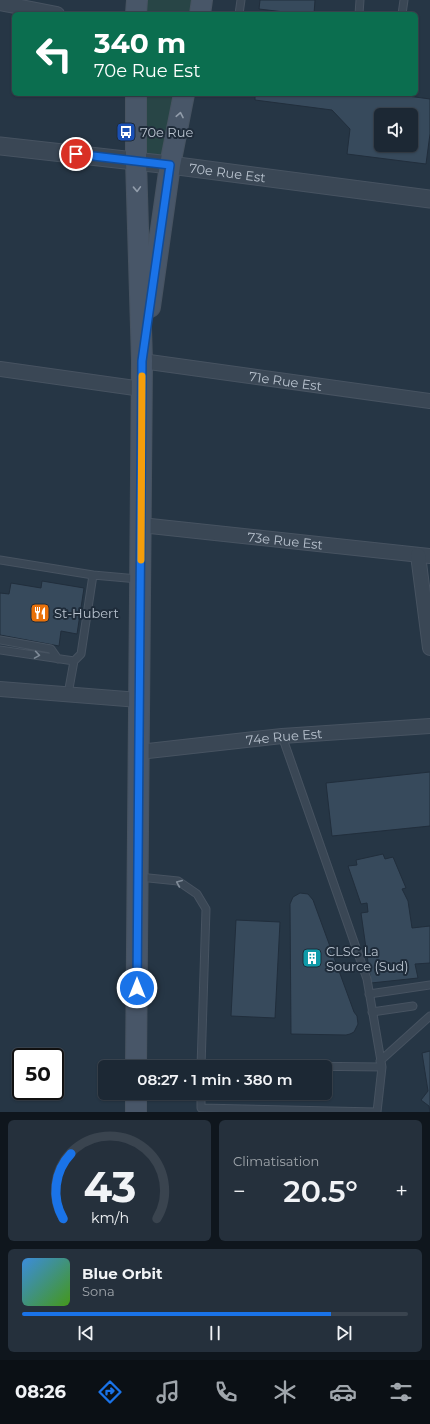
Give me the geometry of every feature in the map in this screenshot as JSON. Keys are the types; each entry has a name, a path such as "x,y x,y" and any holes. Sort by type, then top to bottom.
{"main road":[{"path":"136,12 137,0"},
{"path":"200,12 202,0"},
{"path":"136,96 136,161 142,361 136,1060"},
{"path":"142,361 170,165 184,96"},
{"path":"136,1100 136,1112"}],"street":[{"path":"0,3 47,12"},
{"name":"70e Rue Est","path":"0,146 170,165 430,200"},
{"name":"71e Rue Est","path":"142,361 430,401"},
{"path":"0,369 142,389"},
{"name":"73e Rue Est","path":"141,525 424,556"},
{"path":"424,556 430,648"},
{"path":"0,689 139,700"},
{"name":"74e Rue Est","path":"139,752 282,736 430,726"}],"lane":[{"path":"238,12 241,0"},
{"path":"358,12 360,0"},
{"path":"402,12 404,0"},
{"path":"0,560 93,575 140,580"},
{"path":"68,694 74,661 81,654 93,575"},
{"path":"0,640 51,649 58,659"},
{"path":"0,650 74,661"},
{"path":"201,1100 201,1108 377,1112 381,1064 367,978 282,736"},
{"path":"138,876 178,881 197,894 206,909 201,1060"},
{"path":"369,994 430,985"},
{"path":"372,1012 413,1006"},
{"path":"332,1065 381,1064 430,1016"}],"green space":[{"path":"137,0 202,0 200,12 137,12"},
{"path":"136,96 184,96 170,165 136,161"}],"building":[{"path":"260,0 315,0 314,12 284,12 259,9"},
{"path":"255,96 408,96 430,99 430,134 426,164 347,154 350,129 332,110 255,100"},
{"name":"St-Hubert","path":"42,581 84,588 77,634 61,631 59,646 0,635 0,593 9,594 11,583 41,588"},
{"path":"430,772 430,826 332,836 326,783"},
{"path":"383,854 385,859 393,857 406,888 402,889 408,901 412,928 430,926 430,963 415,964 418,978 371,983 361,913 368,912 367,903 361,904 348,866 357,865 356,860"},
{"name":"CLSC La Source (Sud)","path":"300,893 308,894 313,900 354,1012 357,1016 358,1024 354,1032 350,1034 291,1034 290,904 293,897"},
{"path":"236,920 280,922 275,1018 231,1016"},
{"path":"430,1051 430,1112 429,1106 421,1100 428,1091 422,1053"}],"slow traffic":[{"path":"141,560 142,376"}],"place":[{"name":"70e Rue","path":"126,132"},
{"name":"St-Hubert","path":"40,613"},
{"name":"CLSC La Source (Sud)","path":"312,958"}],"route":[{"path":"76,154 170,165 142,361 137,988"}]}
